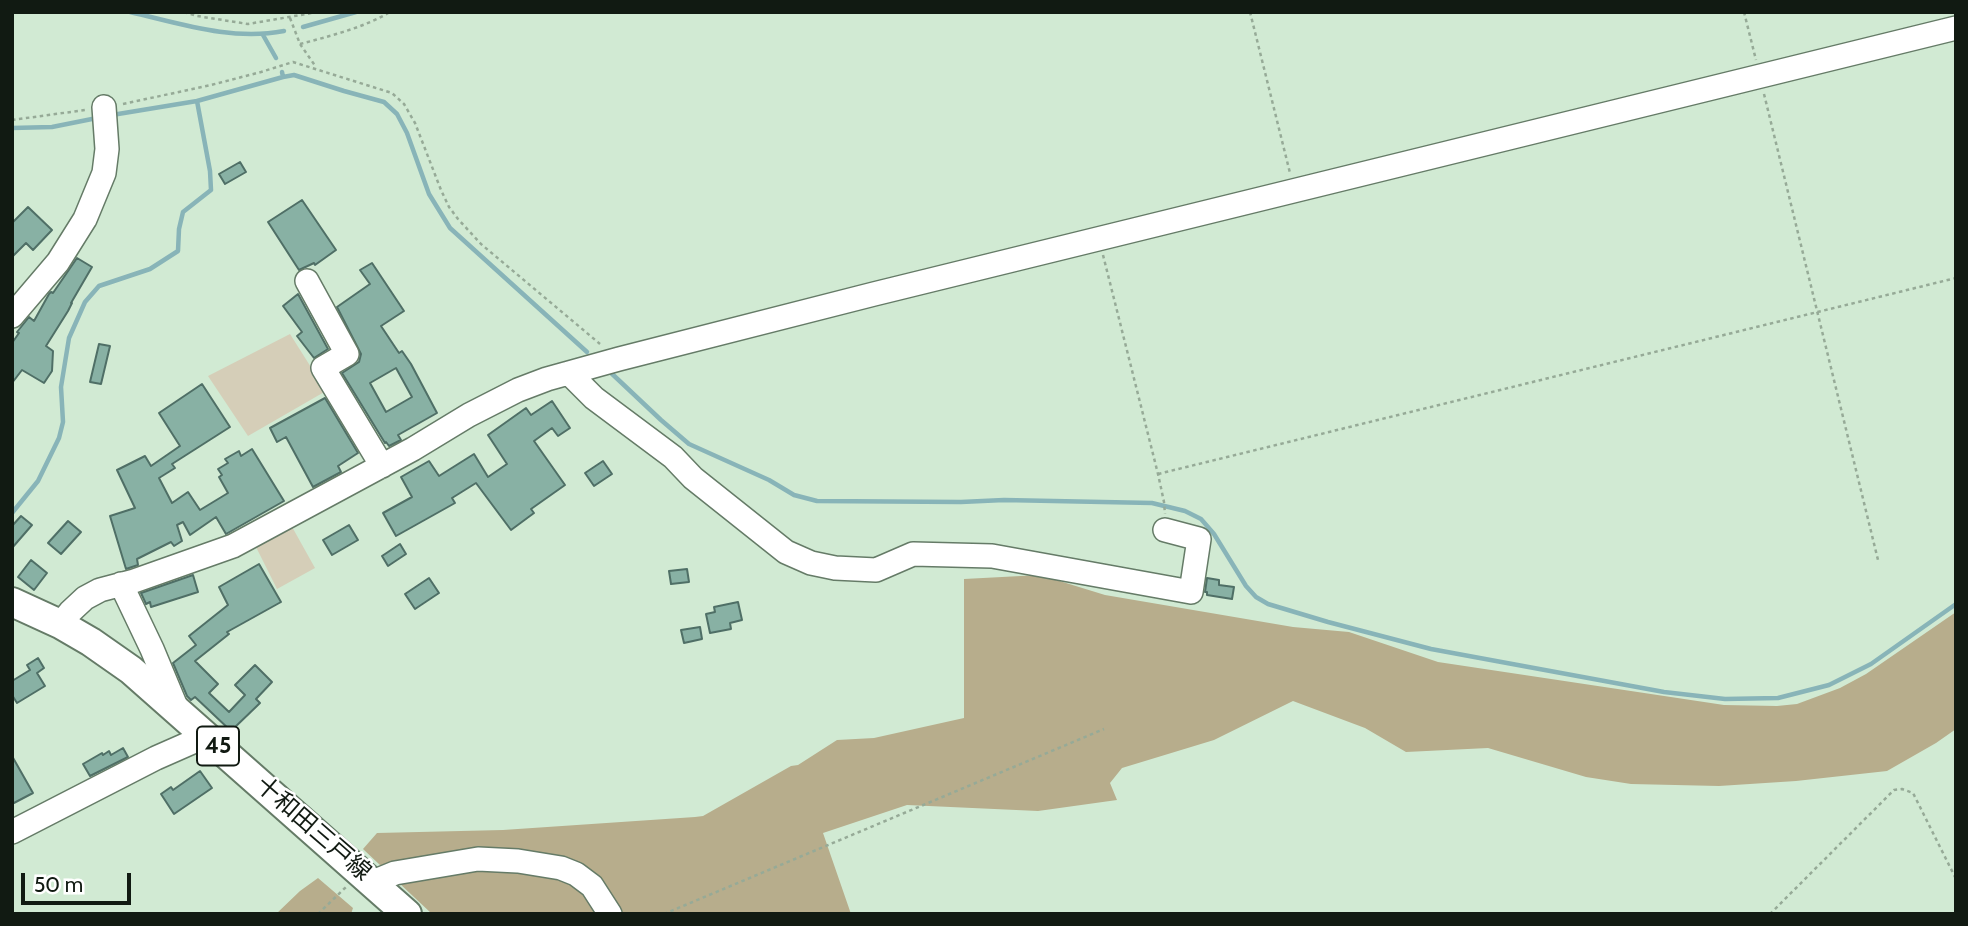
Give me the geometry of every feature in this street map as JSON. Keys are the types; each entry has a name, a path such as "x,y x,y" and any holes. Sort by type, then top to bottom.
{"main road":[{"name":"十和田三戸線","path":"12,602 92,642 131,670 407,914"}],"street":[{"path":"60,624 85,598 100,590 233,546 413,449 469,415 519,390 569,373 1099,238 1956,28"},
{"path":"12,316 58,262 85,219 104,173 107,149 105,114"},
{"path":"307,281 348,354 323,368 382,466"},
{"path":"569,373 594,398 673,457 693,478 786,552 811,563 835,568 876,570 913,554 992,556 1191,592 1199,539 1165,522"},
{"path":"121,584 177,710"},
{"path":"12,832 156,758 206,736"},
{"path":"367,877 478,859 518,861 561,868 576,874 592,886 610,914"}],"path":[{"path":"184,12 248,24 318,12"},
{"path":"300,44 351,29 390,12"},
{"path":"1250,12 1294,190"},
{"path":"1744,12 1878,560"},
{"path":"290,18 300,44 317,69"},
{"path":"12,120 105,114 293,62 392,93 404,104 415,123 449,207 458,219 481,244 619,359"},
{"path":"1099,238 1158,474 1165,522"},
{"path":"1158,474 1956,278"},
{"path":"664,914 1104,729"},
{"path":"1770,914 1894,790 1902,789 1913,793 1956,879"},
{"path":"318,914 367,877"}],"shaded area":[{"path":"290,334 326,391 248,436 208,376"},
{"path":"291,525 315,568 277,589 255,545"},
{"path":"1040,575 1105,595 1293,627 1349,632 1438,662 1724,705 1797,704 1840,688 1866,674 1956,612 1956,729 1887,771 1719,786 1631,784 1586,777 1488,748 1406,752 1365,728 1293,701 1214,740 1122,768 1110,783 1117,800 1038,811 907,805 823,833 851,914 432,914 363,849 377,833 503,830 703,816 791,766 798,765 837,740 874,738 964,718 964,579"},
{"path":"318,878 353,908 351,914 276,914 300,891"}],"building":[{"path":"240,162 246,172 225,184 219,174"},
{"path":"302,200 336,250 315,265 314,263 299,270 268,222"},
{"path":"28,207 52,230 33,250 26,243 12,257 12,223"},
{"path":"77,258 92,267 46,346 53,351 52,371 44,383 22,370 12,383 12,343 19,333 17,332 29,317 34,321 49,294 53,293"},
{"path":"372,263 404,311 381,326 399,353 402,351 411,364 437,413 398,435 401,440 389,446 342,373 359,362 361,354 337,307 370,284 360,270","holes":["396,368 412,397 386,412 370,383"]},
{"path":"298,294 328,349 314,358 297,336 302,332 283,306"},
{"path":"99,344 110,346 101,384 90,382"},
{"path":"202,384 230,427 172,464 175,468 159,478 172,503 188,492 200,510 228,493 219,477 222,475 218,469 228,463 225,459 239,451 241,456 252,449 284,501 226,534 216,517 190,535 183,522 177,525 182,541 174,546 171,542 137,559 138,565 126,569 110,516 135,508 117,470 145,456 151,466 180,446 159,413"},
{"path":"325,398 358,453 338,466 341,472 313,487 286,437 277,442 270,428"},
{"path":"552,401 570,428 558,436 552,428 534,441 565,485 531,509 534,513 511,530 476,483 452,498 455,503 396,536 383,513 412,497 401,477 429,461 439,476 474,454 488,477 507,464 488,435 526,408 531,415"},
{"path":"603,461 612,474 594,486 585,473"},
{"path":"21,516 32,525 12,548 12,526"},
{"path":"68,521 81,532 61,554 48,543"},
{"path":"349,525 358,540 332,555 323,540"},
{"path":"400,544 406,554 388,566 382,556"},
{"path":"31,560 47,573 34,590 18,577"},
{"path":"259,564 281,602 227,632 229,634 195,661 218,684 209,693 229,712 245,695 235,685 255,665 272,682 256,699 260,703 231,731 195,697 191,700 187,696 173,663 196,645 189,636 228,605 219,587"},
{"path":"687,569 689,582 671,584 669,571"},
{"path":"193,575 198,592 151,607 150,602 146,604 141,593"},
{"path":"429,578 439,593 415,609 405,594"},
{"path":"1207,578 1219,580 1219,585 1234,587 1232,599 1207,595"},
{"path":"738,602 742,620 730,623 731,629 710,633 706,614 715,612 714,607"},
{"path":"700,627 702,639 684,643 681,630"},
{"path":"38,658 44,668 37,673 45,686 17,703 12,695 12,681 30,670 27,665"},
{"path":"123,748 128,757 90,776 83,764 102,753 103,755 109,751 111,755"},
{"path":"12,756 33,793 12,804"},
{"path":"200,771 212,788 174,814 161,794 171,787 173,790"}],"waterway":[{"path":"130,12 226,33 265,34 284,31"},
{"path":"303,27 356,12"},
{"path":"263,35 276,58"},
{"path":"282,72 283,77 294,75 384,102 397,114 407,133 429,194 450,228 587,352"},
{"path":"12,513 38,481 59,438 63,422 61,387 69,338 85,302 99,286 150,269 178,251 183,212 211,190 197,101 283,77"},
{"path":"112,115 197,101"},
{"path":"12,128 52,127 97,118"},
{"path":"609,371 689,444 769,480 794,495 817,501 1004,500 1152,503 1185,511 1201,519 1214,534 1246,586 1256,597 1268,604 1431,649 1664,692 1725,699 1778,698 1829,685 1871,664 1956,604"}]}
